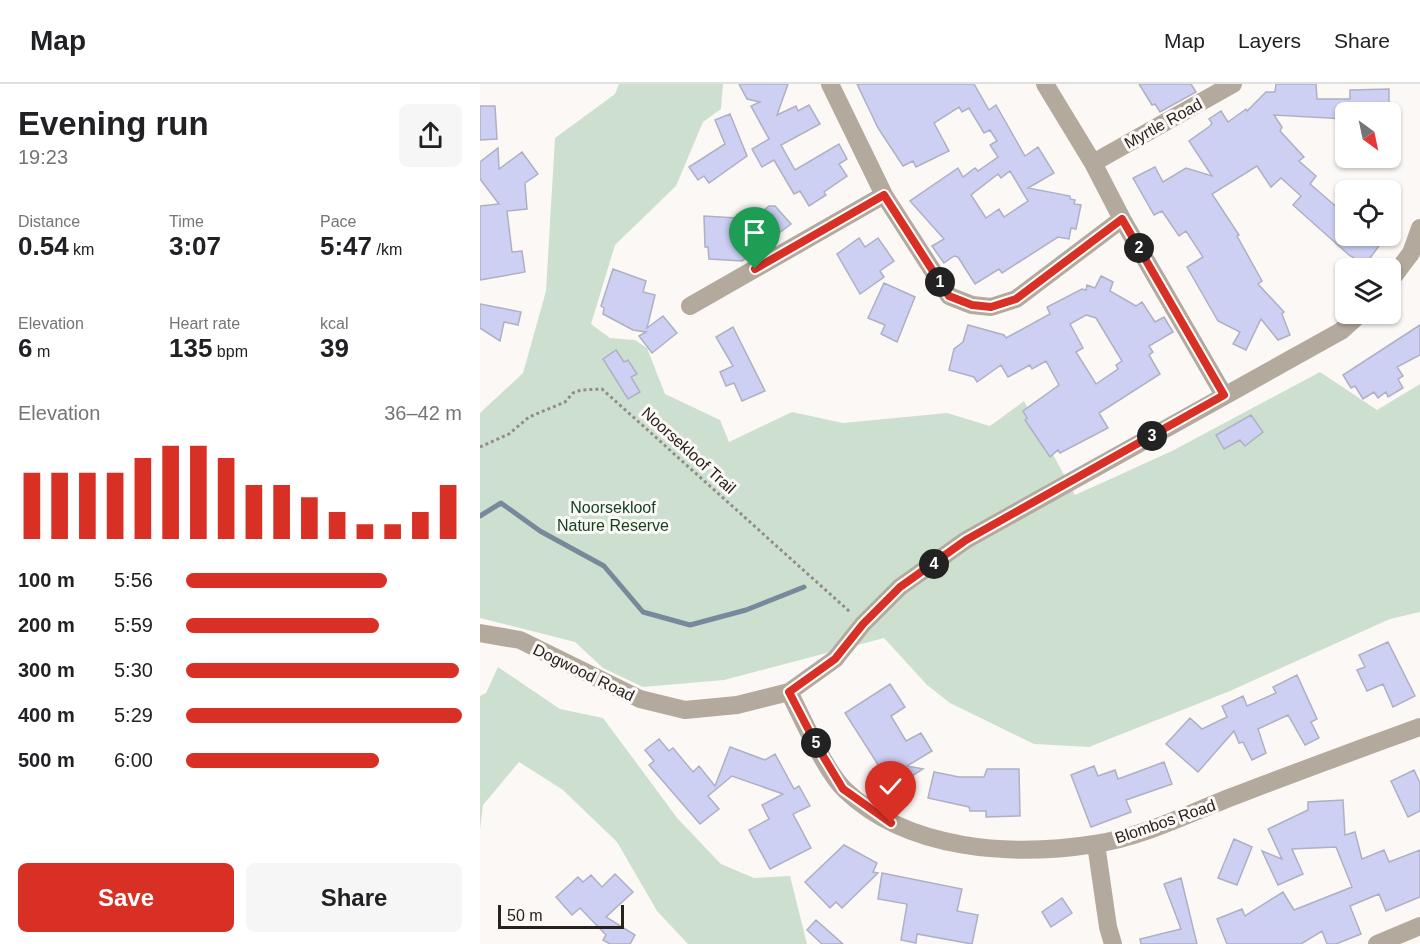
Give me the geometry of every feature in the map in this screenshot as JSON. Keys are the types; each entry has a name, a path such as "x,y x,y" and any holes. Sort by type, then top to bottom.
{"street":[{"path":"830,84 884,195 949,296 972,305 991,307 1016,299 1122,219"},
{"path":"1046,84 1094,163 1122,219 1224,395"},
{"name":"Myrtle Road","path":"1094,163 1233,84"},
{"path":"690,306 884,195"},
{"path":"1401,266 1411,253 1420,228"},
{"name":"Dogwood Road","path":"480,633 520,640 640,699 685,710 737,705 789,692 835,659 863,624 900,587 966,540 1341,331 1349,324"},
{"name":"Blombos Road","path":"789,692 817,746 843,789 891,823 944,841 1006,849 1096,844 1150,829 1420,727"},
{"path":"1096,844 1108,927 1113,944"},
{"path":"1377,944 1420,926"}],"path":[{"name":"Noorsekloof Trail","path":"480,447 509,434 529,417 565,402 573,393 581,390 602,389 863,624"}],"green space":[{"name":"Noorsekloof Nature Reserve","path":"619,84 723,84 721,109 703,122 676,186 615,245 591,324 610,338 635,340 647,348 665,394 720,420 729,442 792,412 843,423 947,413 990,426 1024,401 1075,495 1172,451 1320,372 1377,410 1420,384 1420,612 1390,619 1230,691 1089,747 1034,744 950,703 927,685 884,638 724,680 643,687 603,668 575,642 480,618 480,413 523,373 546,291 555,138 615,94"},
{"path":"498,667 560,709 603,718 678,819 721,864 754,878 790,876 807,944 688,944 657,911 617,842 563,790 519,762 483,805 480,829 480,696 486,693"}],"building":[{"path":"739,84 788,84 777,115 796,106 798,111 809,105 820,124 781,145 795,170 839,144 847,159 839,164 847,176 824,192 826,195 809,206 800,191 794,194 774,160 762,167 752,149 769,139 751,106 760,102 747,99"},
{"path":"857,84 974,84 989,110 996,105 1025,156 1038,147 1054,173 1028,188 1070,196 1070,199 1075,200 1074,204 1081,205 1076,229 1071,228 1069,239 1058,237 1002,273 999,269 975,284 958,257 954,256 944,263 932,246 944,239 910,201 958,168 963,177 975,168 978,171 998,157 990,145 997,141 990,130 984,133 969,108 962,112 959,107 934,123 949,151 916,167 913,161 903,166 878,128","holes":["1010,171 1028,201 1004,217 999,209 986,218 971,195 998,174 1001,178"]},
{"path":"1139,84 1191,84 1196,92 1160,112 1155,104 1152,105"},
{"path":"1276,84 1316,84 1317,99 1350,99 1350,90 1389,89 1389,102 1335,102 1335,118 1274,115 1282,127 1280,131 1304,157 1299,161 1316,176 1310,184 1335,206 1335,242 1293,205 1301,196 1281,178 1271,187 1257,166 1212,194 1239,235 1237,236 1262,281 1258,284 1284,312 1282,314 1290,335 1278,340 1261,319 1246,350 1233,344 1240,332 1218,321 1187,267 1203,257 1186,231 1179,236 1162,211 1154,215 1133,178 1155,167 1163,182 1186,168 1212,176 1189,141 1210,126 1212,123 1209,119 1221,111 1228,122 1246,109 1247,111 1266,92 1275,92"},
{"path":"480,106 495,106 497,139 480,140"},
{"path":"730,114 747,156 709,183 704,176 698,180 689,167 725,144 715,120"},
{"path":"498,148 499,169 522,152 538,174 525,183 527,209 507,211 512,252 522,251 525,272 480,280 480,206 499,204 480,179 480,162"},
{"path":"769,206 775,206 791,224 742,261 709,259 708,247 705,247 704,216 754,219"},
{"path":"859,238 865,247 878,238 894,261 880,271 884,277 860,294 837,254"},
{"path":"1339,246 1379,246 1370,258 1354,258"},
{"path":"613,269 646,281 643,292 655,295 647,328 663,316 677,333 652,353 639,336 646,332 633,330 603,314 604,308 601,306"},
{"path":"1101,276 1113,282 1110,291 1136,306 1142,302 1155,322 1164,317 1173,332 1149,346 1153,352 1149,355 1160,374 1099,413 1108,428 1060,453 1058,450 1050,457 1025,420 1027,418 1023,411 1059,385 1046,361 1032,369 1030,365 1008,377 1001,365 977,382 974,377 949,370 954,349 963,342 968,325 1004,335 1006,338 1050,314 1047,307 1082,289 1086,290 1087,285 1095,288","holes":["1086,315 1096,318 1122,361 1116,365 1118,369 1096,384 1076,352 1083,348 1070,324"]},
{"path":"884,283 915,297 897,342 881,334 885,325 868,318"},
{"path":"480,304 521,312 518,325 504,322 500,341 480,328"},
{"path":"1420,325 1420,355 1397,367 1403,376 1398,379 1403,388 1388,397 1386,392 1378,398 1374,392 1363,399 1355,386 1351,388 1343,375"},
{"path":"733,327 765,391 742,401 734,383 726,386 720,372 733,366 716,337"},
{"path":"616,350 624,362 628,360 637,374 631,377 640,392 628,399 603,359"},
{"path":"1251,415 1263,432 1245,446 1240,440 1224,449 1216,435"},
{"path":"1388,642 1415,696 1393,707 1383,684 1367,691 1357,670 1365,667 1359,655"},
{"path":"1297,675 1317,719 1311,722 1319,738 1305,745 1288,715 1258,729 1266,753 1252,760 1243,742 1239,743 1234,731 1198,772 1166,744 1190,718 1202,729 1227,717 1222,706 1243,696 1247,706 1276,693 1273,687"},
{"path":"890,684 905,707 891,716 906,741 921,733 932,751 907,766 923,769 893,788 845,713"},
{"path":"659,739 669,751 673,748 693,772 699,766 715,786 730,747 765,760 775,754 794,789 799,786 810,806 793,814 811,848 770,869 749,830 769,819 762,805 783,794 732,776 708,796 719,809 700,824 649,765 654,761 645,750"},
{"path":"1164,762 1172,784 1126,800 1131,812 1091,827 1071,775 1094,766 1098,776 1115,770 1118,779"},
{"path":"987,769 1019,769 1020,816 986,817 986,811 970,811 969,807 928,798 934,772 959,777 984,777"},
{"path":"1414,770 1420,783 1420,811 1408,817 1391,781"},
{"path":"1343,800 1345,835 1355,832 1362,859 1384,850 1389,862 1420,850 1420,897 1386,911 1379,894 1350,906 1361,934 1336,944 1327,944 1322,931 1301,944 1227,944 1217,919 1242,909 1245,916 1283,892 1294,910 1352,887 1336,847 1292,849 1303,874 1278,885 1262,851 1282,859 1268,829 1308,810 1308,802"},
{"path":"1234,839 1252,847 1237,885 1218,878"},
{"path":"844,845 877,863 873,872 878,873 842,908 836,902 830,908 805,882"},
{"path":"882,873 962,889 957,911 978,915 972,944 917,934 916,943 901,940 907,904 878,899"},
{"path":"615,874 633,892 606,917 635,935 630,944 610,944 603,940 606,935 580,908 572,915 556,897 578,877 583,882 591,875 602,887"},
{"path":"1181,878 1197,944 1141,944 1140,939 1181,929 1164,884"},
{"path":"1062,898 1072,913 1051,927 1042,912"},
{"path":"816,920 843,944 822,944 807,930"}],"waterway":[{"path":"480,516 501,503 540,531 604,566 643,612 690,625 746,610 804,587"}],"route":[{"path":"755,269 884,195 949,296 972,305 991,307 1016,299 1122,219 1224,395 966,540 900,587 863,624 835,659 789,692 817,746 843,789 891,823"}]}
